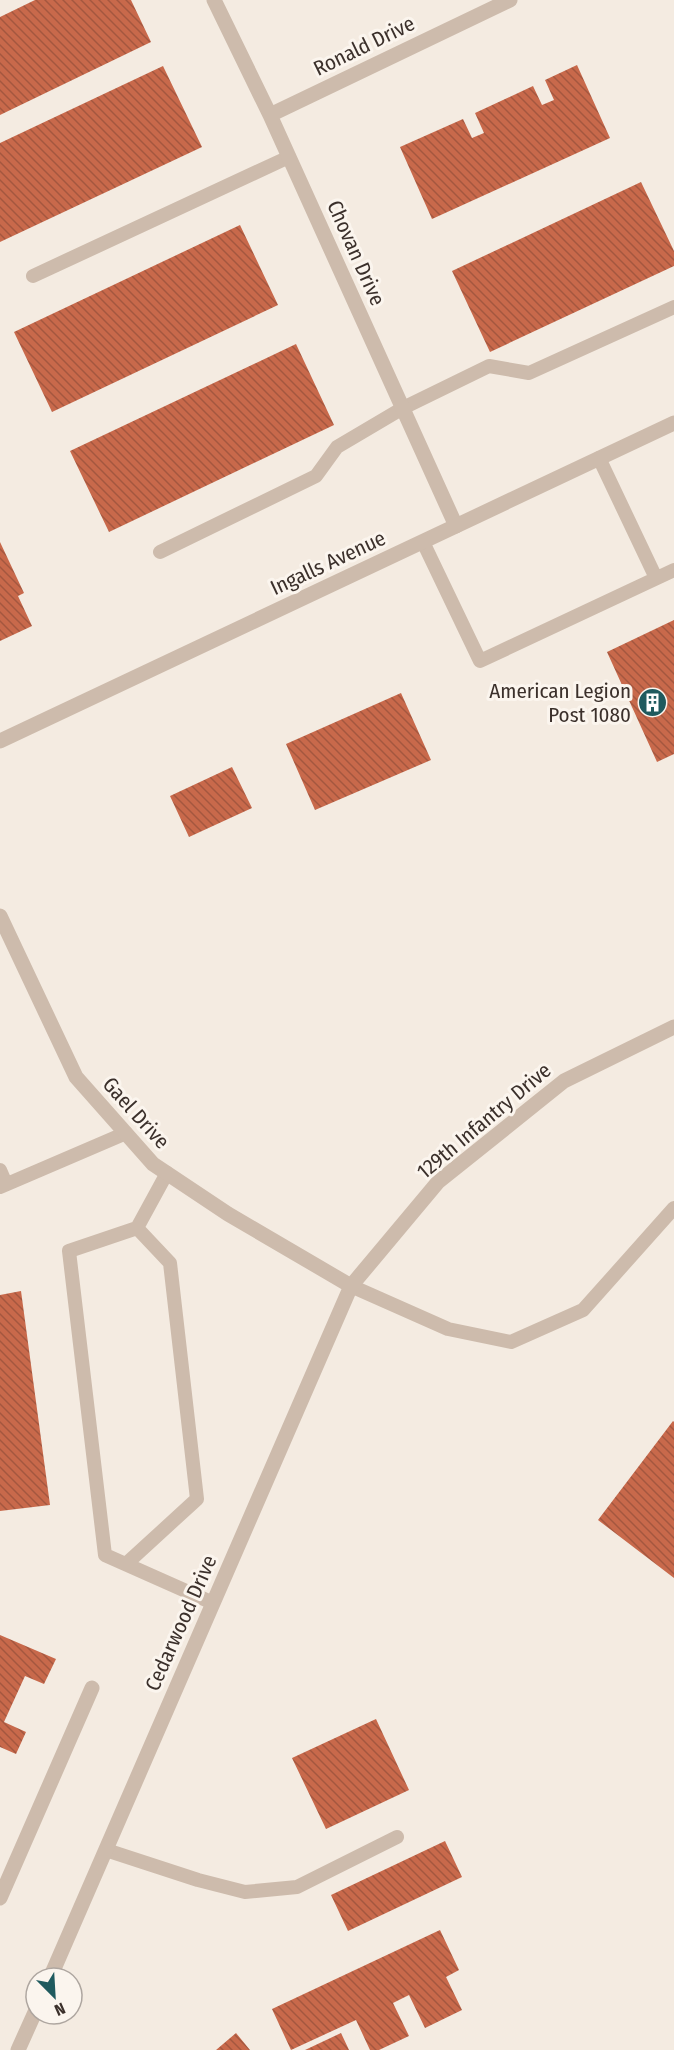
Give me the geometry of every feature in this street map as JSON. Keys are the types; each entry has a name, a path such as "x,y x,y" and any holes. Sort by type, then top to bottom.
{"street":[{"name":"Chovan Drive","path":"214,0 270,115 456,525"},
{"name":"Ronald Drive","path":"270,115 510,0"},
{"name":"Ingalls Avenue","path":"0,741 674,423"},
{"name":"Gael Drive","path":"0,916 76,1077 153,1164 228,1214 351,1286"},
{"name":"129th Infantry Drive","path":"351,1286 438,1182 564,1080 674,1027"},
{"name":"Cedarwood Drive","path":"55,1966 351,1286"},
{"path":"0,1898 92,1688"},
{"path":"18,2050 29,2026"}],"lane":[{"path":"33,276 289,157"},
{"path":"160,552 316,476 337,447 403,408 489,366 529,373 674,308"},
{"path":"599,458 656,578"},
{"path":"423,542 480,661 674,570"},
{"path":"0,1170 3,1185 126,1133"},
{"path":"166,1173 137,1228 69,1251 105,1554 213,1603"},
{"path":"351,1286 448,1329 511,1342 583,1310 674,1208"},
{"path":"126,1564 197,1499 170,1263 137,1228"},
{"path":"106,1850 198,1880 245,1892 297,1887 397,1837"}],"building":[{"path":"35,0 131,0 151,42 0,115 0,17"},
{"path":"577,65 610,138 432,219 400,147 463,119 472,138 484,133 475,113 533,86 542,105 554,100 545,80"},
{"path":"163,66 202,147 0,242 0,143"},
{"path":"641,182 674,251 674,266 490,352 452,271"},
{"path":"240,225 278,305 52,412 14,332"},
{"path":"296,344 334,425 109,532 70,451"},
{"path":"0,542 24,593 18,596 32,626 0,641"},
{"name":"American Legion Post 1080","path":"674,620 674,754 657,762 607,652"},
{"path":"401,693 431,760 315,810 286,744"},
{"path":"232,767 252,808 189,837 170,796"},
{"path":"21,1291 50,1505 0,1511 0,1295"},
{"path":"674,1422 674,1578 598,1520"},
{"path":"0,1635 56,1659 44,1684 25,1676 4,1722 26,1732 16,1754 0,1747"},
{"path":"376,1719 409,1790 326,1829 292,1758"},
{"path":"445,1841 462,1877 348,1931 331,1895"},
{"path":"440,1930 459,1970 446,1977 462,2010 425,2028 409,1995 393,2003 409,2036 379,2050 370,2050 356,2020 291,2050 272,2009"},
{"path":"236,2033 250,2050 216,2050"},
{"path":"341,2033 349,2050 305,2050"}],"place":[{"name":"American Legion Post 1080","path":"652,703"}]}
